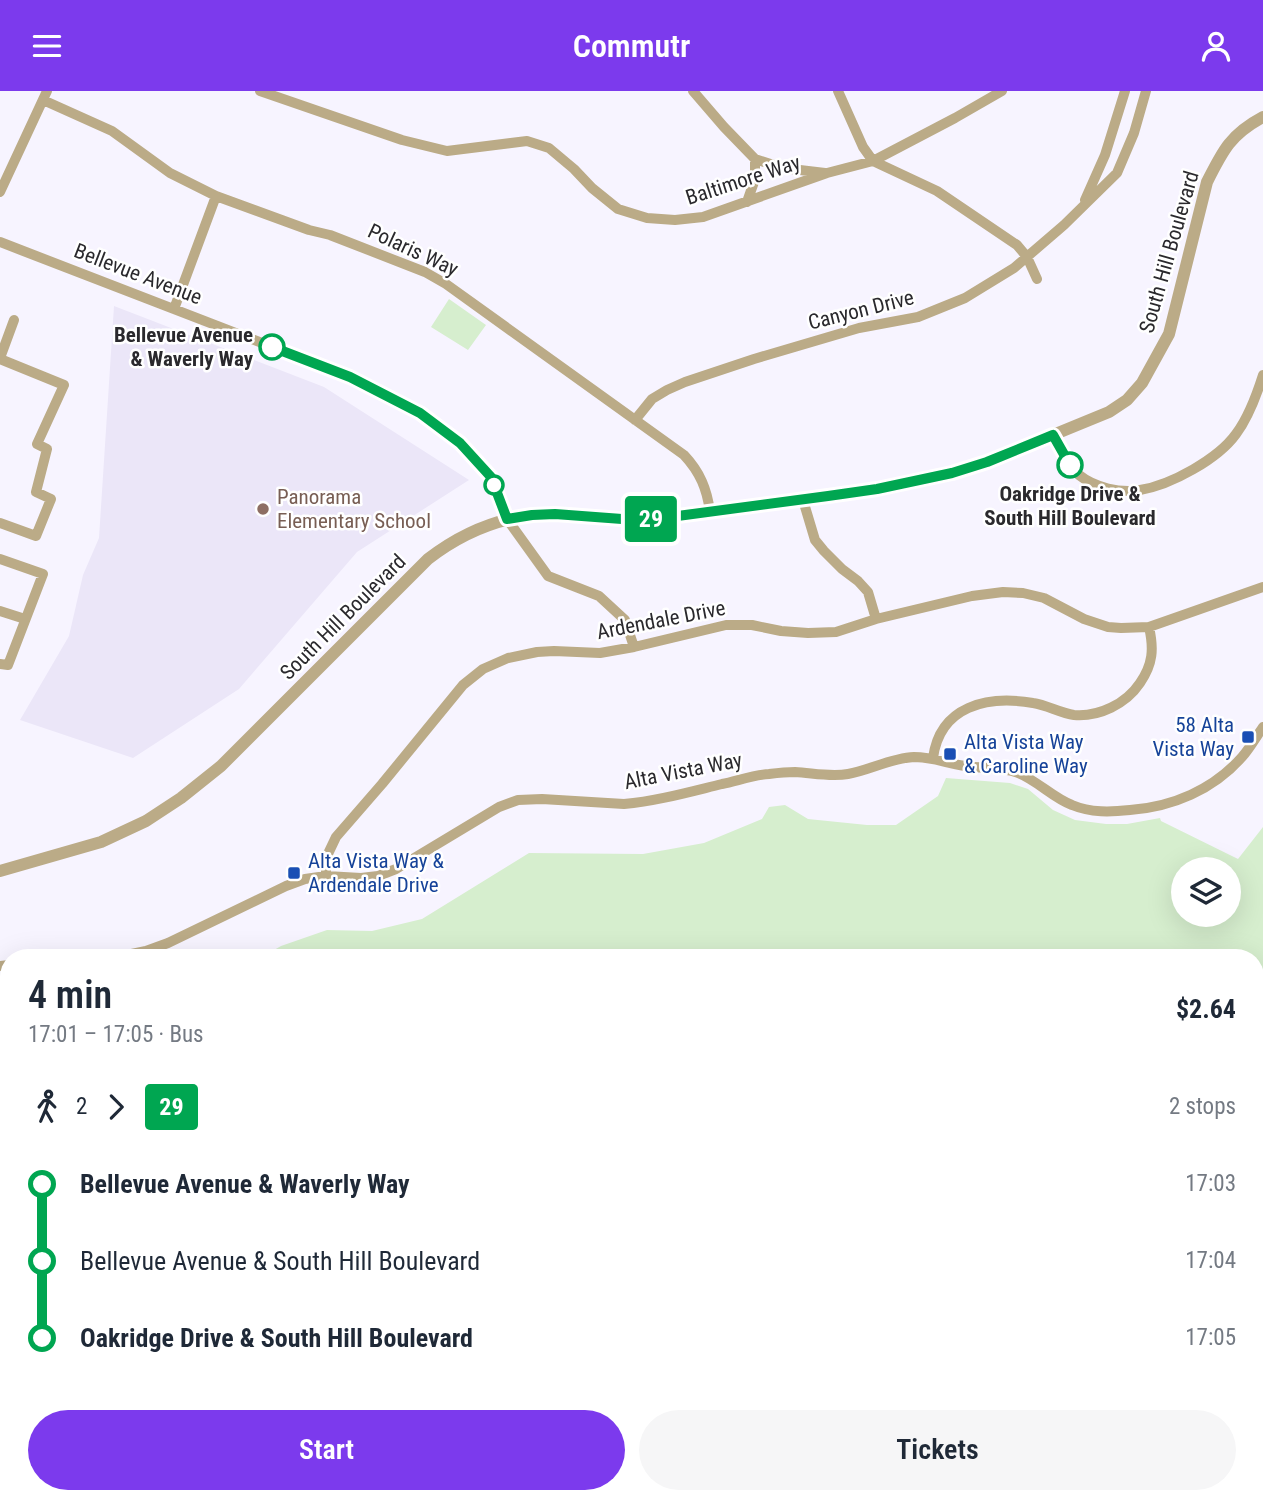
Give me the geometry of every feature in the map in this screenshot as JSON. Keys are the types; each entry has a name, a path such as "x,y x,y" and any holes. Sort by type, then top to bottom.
{"street":[{"name":"Baltimore Way","path":"260,91 402,141 447,151 527,141 549,148 618,209 647,218 675,220 702,217 827,173 873,161 1002,91"},
{"path":"693,91 755,159 783,168 827,173"},
{"path":"838,91 863,147 873,161 937,191 1017,245 1027,257 1037,279"},
{"name":"Canyon Drive","path":"1082,207 1105,155 1125,91"},
{"name":"Canyon Drive","path":"635,419 652,399 676,386 754,359 859,328 918,317 965,298 1014,268 1064,225 1117,173 1134,133 1146,91"},
{"path":"0,192 45,95"},
{"name":"Polaris Way","path":"45,95 112,131 170,173 216,196 330,235 446,283 672,445 695,467 703,482 710,513"},
{"name":"South Hill Boulevard","path":"0,871 101,842 146,821 181,798 221,767 428,559 447,545 485,525 532,515 555,514 655,519 877,489 952,473 987,462 1109,412 1127,400 1142,383 1169,334 1207,182 1218,159 1230,141 1246,126 1263,117"},
{"path":"747,202 755,179 755,159"},
{"path":"174,309 216,196"},
{"name":"Bellevue Avenue","path":"0,242 350,377 420,413 460,443 491,477 507,519 548,576 599,596 625,620 634,647"},
{"path":"0,523 36,536 51,499 36,492 47,449 37,444 64,384 0,358 14,320"},
{"path":"1053,435 1071,467 1081,477 1107,488 1140,490 1175,477 1204,462 1222,448 1237,433 1263,375"},
{"path":"803,500 815,540 868,592 876,619"},
{"path":"0,559 43,574 8,665 0,664"},
{"name":"Ardendale Drive","path":"326,876 326,858 336,837 455,694 472,677 495,663 522,654 554,651 600,653 726,625 752,625 794,632 836,632 876,619 978,595 1013,592 1044,598 1084,619 1108,627 1149,627 1263,587"},
{"path":"0,611 25,619"},
{"path":"933,758 936,741 943,727 956,715 973,706 1020,701 1074,715 1088,715 1114,706 1131,694 1145,676 1153,646 1149,627"},
{"name":"Alta Vista Way","path":"152,949 305,879 326,876 361,878 378,876 396,869 499,807 518,800 624,804 655,801 766,774 848,774 911,757 933,758 961,766 1016,772 1073,806 1089,810 1124,811 1160,806 1183,799 1206,787 1242,757 1263,727"}],"shaded area":[{"name":"Panorama Elementary School","path":"114,306 324,387 469,480 357,552 239,689 133,758 20,720 69,636 83,575 99,538"}],"green space":[{"path":"449,299 486,325 468,350 431,327"},
{"path":"946,778 1010,783 1028,789 1053,810 1075,820 1127,824 1160,818 1161,821 1234,857 1171,857 1171,927 1241,927 1240,857 1263,827 1263,949 276,949 327,930 372,931 422,919 529,853 643,854 704,843 762,819 769,807 785,805 808,819 896,825 938,796"}],"bus line":[{"name":"29","path":"272,347 350,377 420,413 460,443 491,477 507,519 555,514 655,519 877,489 952,473 1053,435 1070,465"}],"place":[{"name":"Bellevue Avenue & Waverly Way","path":"272,347"},
{"name":"Oakridge Drive & South Hill Boulevard","path":"1070,465"},
{"name":"Panorama Elementary School","path":"263,509"},
{"name":"58 Alta Vista Way","path":"1248,737"},
{"name":"Alta Vista Way & Caroline Way","path":"950,754"},
{"name":"Alta Vista Way & Ardendale Drive","path":"294,873"}]}
